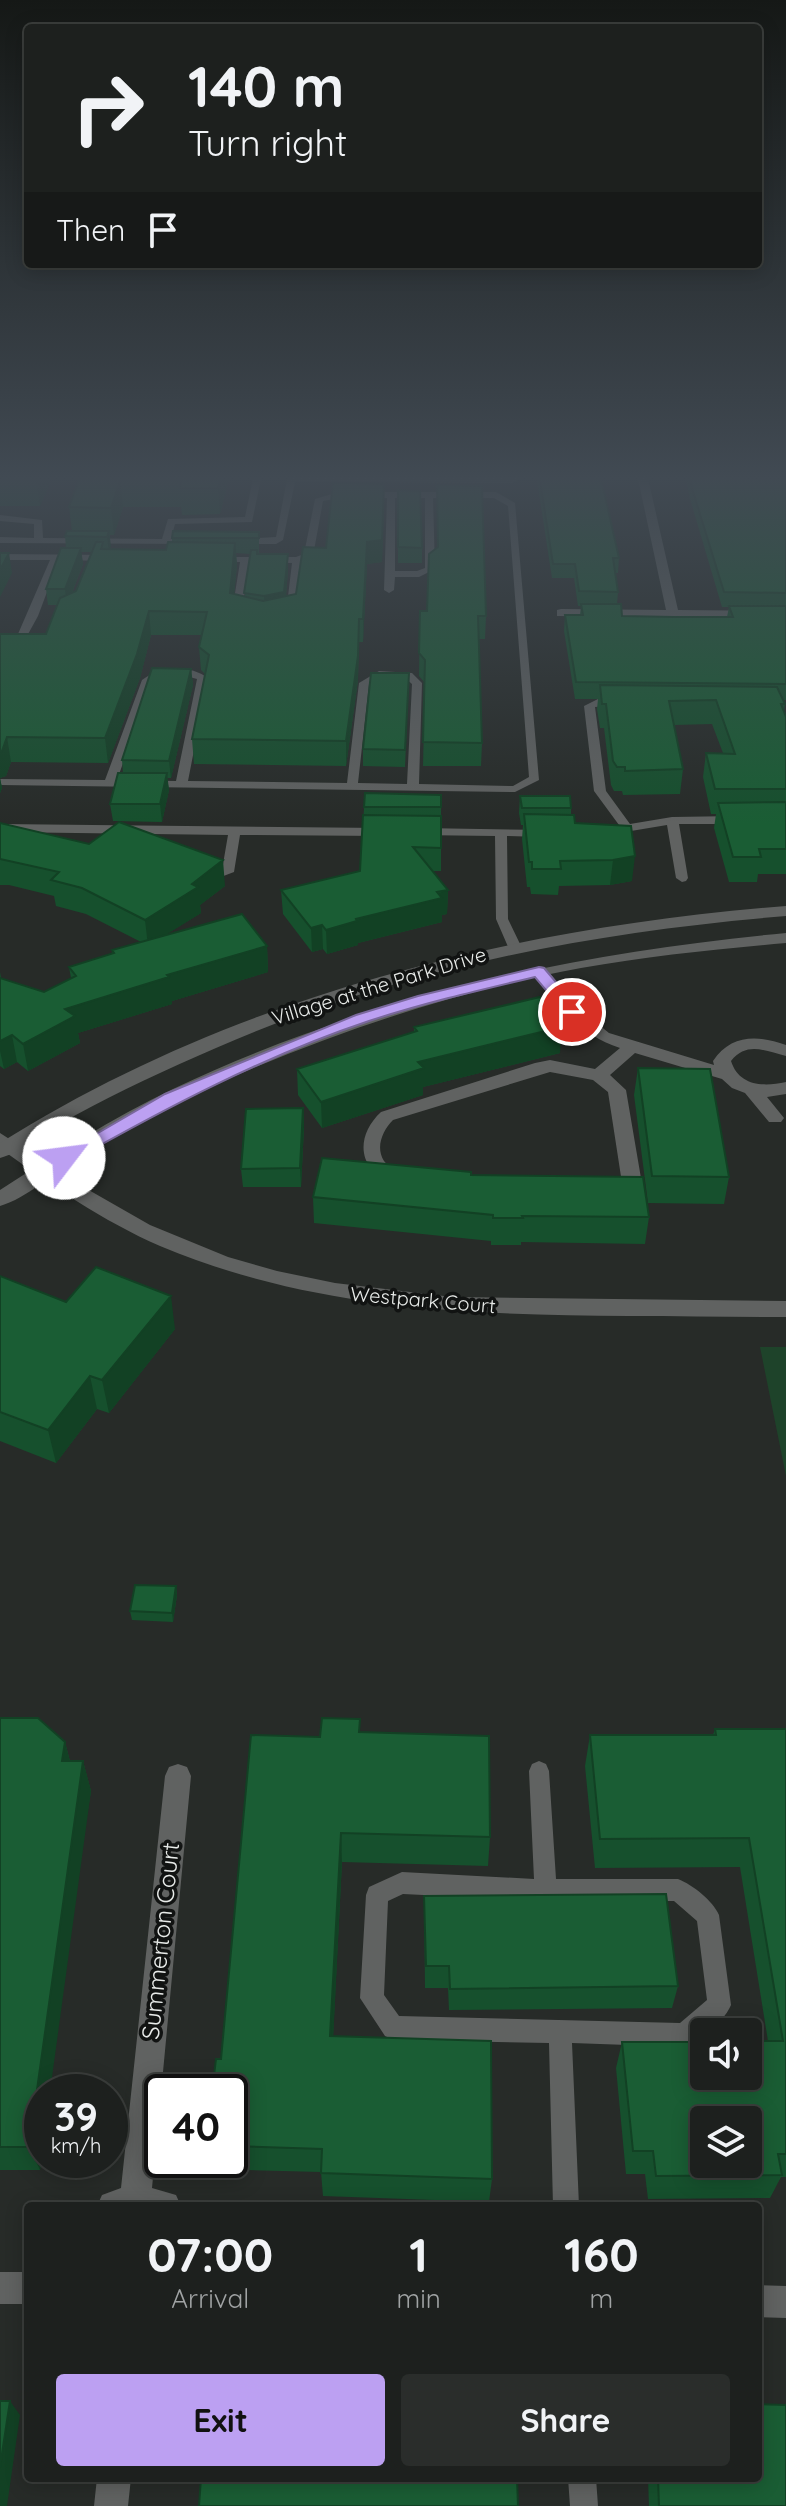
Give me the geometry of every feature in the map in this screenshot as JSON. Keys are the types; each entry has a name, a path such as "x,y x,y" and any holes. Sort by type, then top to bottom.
{"street":[{"path":"668,591 673,614"},
{"path":"561,613 786,615"},
{"name":"Village at the Park Drive","path":"3,1145 204,1044 338,996 514,946 641,924 786,911"},
{"name":"Village at the Park Drive","path":"0,1199 42,1171 171,1098 274,1052 361,1019 539,971 654,951 786,938"},
{"path":"539,971 554,992 603,1037 682,1062 726,1066 751,1089 775,1118 783,1089 751,1089"},
{"path":"726,1066 731,1049 749,1043 771,1045 786,1051"},
{"path":"599,1075 630,1048"},
{"path":"414,1180 385,1174 373,1161 370,1143 375,1125 387,1116 550,1066 599,1075 617,1090 633,1190 602,1190"},
{"name":"Westpark Court","path":"3,1145 74,1191 166,1240 254,1272 361,1297 477,1307 786,1309"},
{"name":"Summerton Court","path":"138,2202 178,1776"},
{"path":"0,2288 24,2288"},
{"path":"762,2301 786,2302"},
{"path":"111,2506 114,2482"}],"lane":[{"path":"0,644 22,636 39,616 46,591"},
{"path":"240,591 237,612 257,617"},
{"path":"279,617 293,612 295,591"},
{"path":"0,782 515,789 535,778 519,591"},
{"path":"110,783 147,680 159,672 192,672 203,678 181,786"},
{"path":"352,787 364,683 379,674 408,675 417,683 413,788"},
{"path":"627,828 600,791 589,706 598,702 628,702"},
{"path":"595,833 672,821 755,820"},
{"path":"672,821 682,878"},
{"path":"0,828 391,832"},
{"path":"98,830 127,842"},
{"path":"184,865 213,876 228,872 235,831"},
{"path":"407,832 563,833"},
{"path":"501,832 502,919 514,946"},
{"path":"539,1771 546,1890"},
{"path":"402,1883 546,1890 678,1890 708,1915 719,2005 684,2035 393,2028 372,1998 377,1895 402,1883"},
{"path":"560,2031 566,2202"},
{"path":"582,2482 584,2506"}],"green space":[{"path":"760,1347 786,1347 786,1476"}],"building":[{"path":"76,591 230,591 263,601 296,594 296,591 364,591 346,741 192,739 209,655 199,647 207,612 149,611 137,654 105,738 7,737 0,752 0,634 46,634 60,598"},
{"path":"244,591 284,591 264,596"},
{"path":"428,591 485,591 486,616 478,616 482,743 423,742 425,660 419,653 420,611 427,611"},
{"path":"724,591 786,591 786,593"},
{"path":"581,604 621,604 622,616 674,617 733,617 729,606 786,606 786,684 576,682 565,615 583,615"},
{"path":"152,668 191,669 169,761 122,760"},
{"path":"371,673 409,673 405,750 363,749"},
{"path":"600,685 777,687 785,704 781,704 786,717 786,789 715,789 706,753 735,754 716,700 669,701 683,769 625,771 625,767 617,767 613,761 606,704 602,704"},
{"path":"118,773 167,773 160,804 110,804"},
{"path":"365,793 441,795 441,807 364,807"},
{"path":"520,796 570,796 571,808 522,808"},
{"path":"786,802 786,849 759,849 761,857 733,857 718,803"},
{"path":"524,814 574,815 575,823 631,826 635,856 613,860 560,861 561,869 532,869"},
{"path":"363,815 441,816 441,848 413,847 448,890 437,892 442,898 356,919 326,930 322,925 311,928 281,890 360,871"},
{"path":"119,822 223,860 192,884 198,887 145,920 82,888 51,880 59,872 0,859 0,823 89,844"},
{"path":"242,914 267,946 65,1009 75,1016 23,1044 12,1035 0,1041 0,978 44,992 76,976 69,967 114,953 112,950"},
{"path":"540,997 562,1027 418,1062 424,1068 321,1102 297,1069 417,1031 414,1027"},
{"path":"638,1068 710,1069 729,1177 652,1176"},
{"path":"303,1108 300,1168 241,1169 246,1109"},
{"path":"322,1158 471,1172 471,1175 643,1177 649,1217 493,1218 493,1215 313,1197"},
{"path":"96,1267 171,1296 102,1380 90,1376 48,1430 0,1412 0,1276 66,1302"},
{"path":"135,1585 176,1586 172,1613 130,1611"},
{"path":"0,1718 38,1718 65,1742 62,1761 83,1761 39,2074 24,2074 24,2147 0,2147"},
{"path":"322,1718 360,1719 359,1732 489,1736 490,1837 341,1833 330,2036 491,2041 492,2179 321,2173 322,2149 248,2147 248,2074 214,2074 216,2059 221,2059 251,1735 320,1737"},
{"path":"715,1729 786,1729 786,2154 778,2154 782,2175 762,2175 762,2106 690,2106 690,2176 656,2176 653,2151 633,2151 622,2042 690,2042 690,2090 762,2090 762,2041 783,2041 749,1838 600,1839 590,1735 716,1735"},
{"path":"666,1894 678,1986 450,1989 449,1966 426,1966 424,1896"},
{"path":"0,2401 10,2401 0,2467"},
{"path":"762,2404 786,2405 786,2506 659,2506 658,2482 762,2482"},
{"path":"201,2482 517,2482 518,2506 199,2506"}],"route":[{"path":"64,1158 171,1098 274,1052 361,1019 423,1000 539,971 572,1012"}]}
